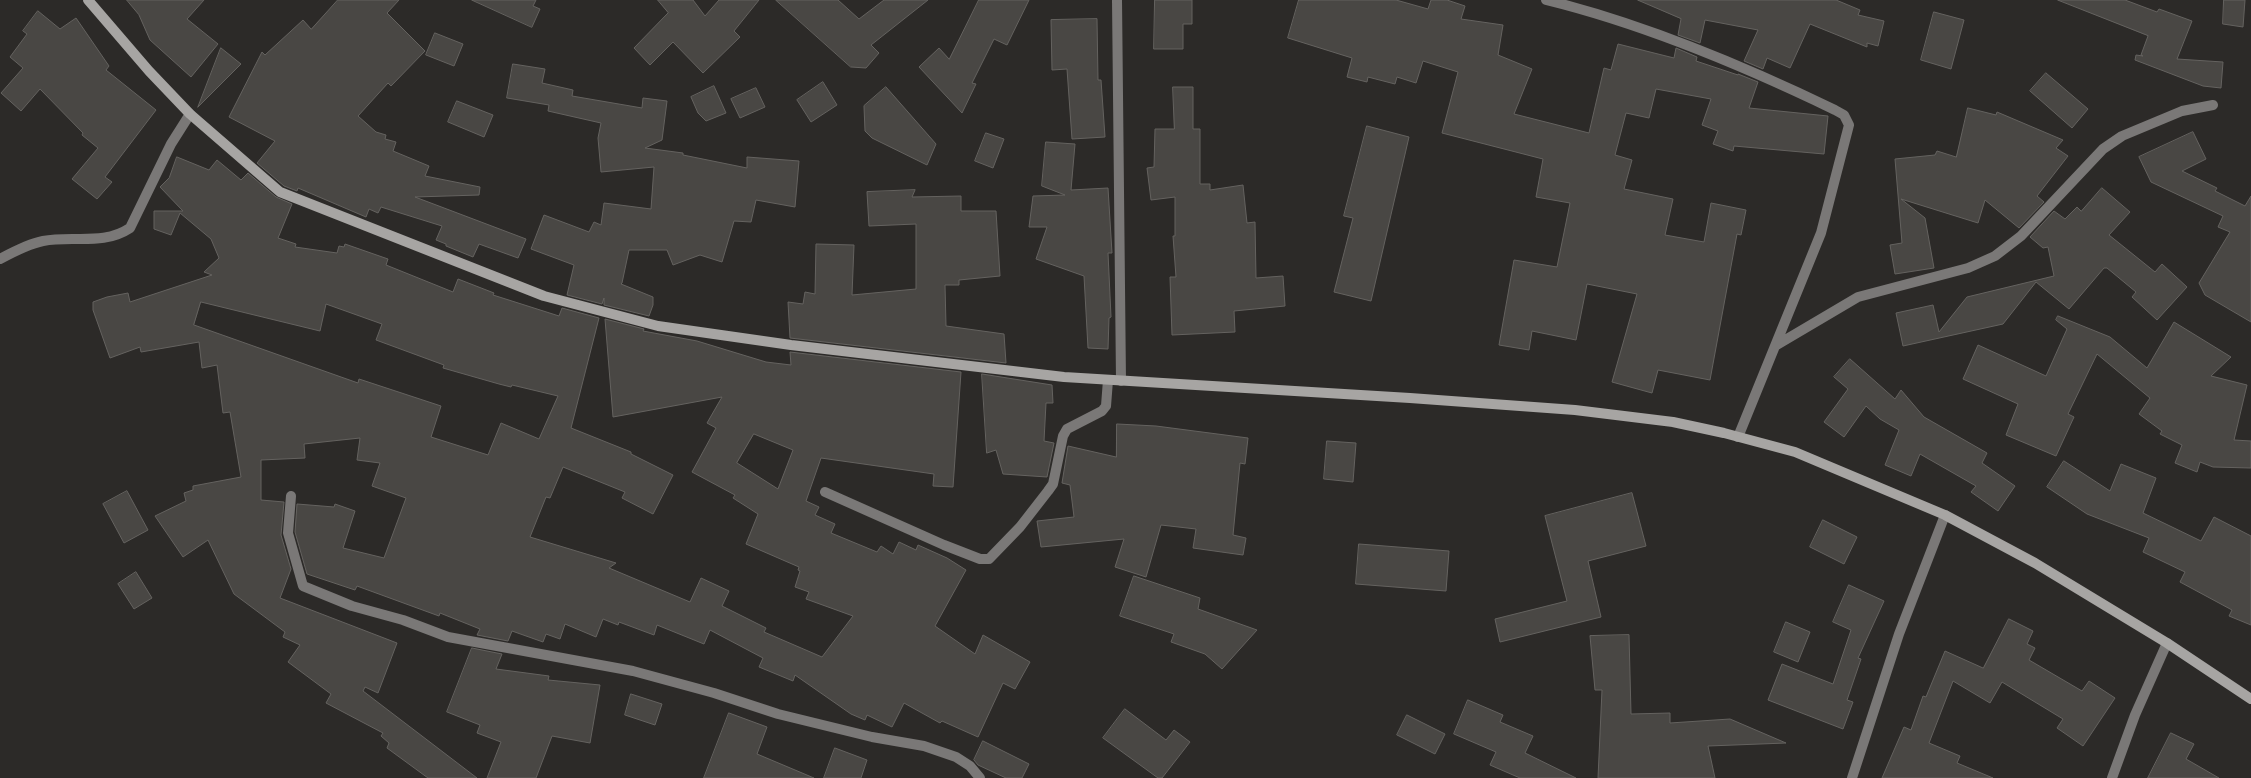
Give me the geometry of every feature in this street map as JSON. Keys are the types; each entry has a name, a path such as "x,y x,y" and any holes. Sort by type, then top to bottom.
{"street":[{"path":"88,0 149,71 190,114 280,192 544,296 658,326 791,345 1108,380 1575,410 1672,422 1738,437 1795,452 1945,515 2035,563 2167,643 2251,699"},
{"path":"1116,0 1121,381"},
{"path":"1546,0 1624,22 1777,82 1844,115 1849,125 1821,233 1738,437"},
{"path":"1776,346 1858,297 1968,268 1995,256 2020,236 2103,149 2122,136 2182,111 2213,105"},
{"path":"0,259 43,241 107,238 120,234 130,228 171,144 190,114"},
{"path":"825,492 980,560 989,559 1020,527 1053,484 1063,436 1067,429 1102,411 1106,406 1108,380"},
{"path":"291,496 288,533 303,586 352,606 403,620 448,637 633,671 714,693 778,714 872,737 924,746 956,758 970,766 980,778"},
{"path":"1852,778 1899,634 1945,515"},
{"path":"2112,778 2135,715 2167,643"}],"building":[{"path":"127,0 204,0 187,19 218,44 191,77 150,40 139,15"},
{"path":"338,0 399,0 387,13 425,51 391,86 388,83 358,116 376,132 386,135 385,139 396,142 393,151 429,166 425,176 480,187 479,195 415,197 526,239 518,258 479,244 473,257 436,240 442,226 381,207 378,213 369,209 366,217 298,188 297,191 284,186 257,163 275,141 229,117 262,52 265,55 303,20 311,29"},
{"path":"472,0 536,0 533,6 540,9 532,27"},
{"path":"658,0 693,0 705,16 719,0 759,0 734,31 740,37 703,73 673,42 650,65 634,48 668,13"},
{"path":"776,0 838,0 859,19 884,0 928,0 871,45 879,53 866,68 851,67"},
{"path":"979,0 1029,0 1007,45 994,39 972,83 976,84 962,113 919,67 939,48 949,59"},
{"path":"1155,0 1192,0 1192,24 1183,24 1183,49 1154,49"},
{"path":"1299,0 1396,0 1428,9 1431,0 1447,0 1465,6 1461,19 1503,25 1498,55 1532,69 1514,114 1589,133 1604,68 1611,70 1618,44 1674,58 1676,48 1697,57 1696,61 1758,82 1749,108 1828,116 1824,154 1734,146 1733,151 1713,144 1718,131 1702,125 1711,99 1656,89 1649,118 1626,113 1615,155 1632,160 1624,189 1673,199 1665,235 1704,242 1711,203 1746,210 1741,235 1737,234 1710,380 1658,370 1652,393 1612,382 1637,294 1587,284 1576,340 1532,331 1529,350 1499,345 1514,260 1557,267 1570,203 1536,197 1543,159 1442,133 1458,72 1423,61 1416,83 1397,77 1395,84 1368,77 1367,82 1347,77 1352,58 1288,38"},
{"path":"1638,0 1836,0 1860,10 1858,15 1884,21 1878,46 1867,43 1867,47 1810,24 1790,68 1767,58 1763,69 1744,61 1758,30 1705,20 1700,43 1678,35 1681,19"},
{"path":"2058,0 2125,0 2157,12 2159,9 2192,21 2177,59 2223,62 2221,88 2203,86 2135,60 2136,55 2143,56 2141,55 2148,36"},
{"path":"2224,0 2245,0 2243,27 2223,24"},
{"path":"38,11 60,29 76,18 109,66 106,70 156,110 105,177 112,182 97,199 72,179 98,148 82,135 83,133 40,89 21,111 1,93 23,68 10,57 27,34 23,31"},
{"path":"1934,12 1964,20 1951,69 1921,60"},
{"path":"1097,19 1098,80 1101,80 1105,137 1072,139 1067,69 1052,70 1051,20"},
{"path":"435,33 463,44 454,66 426,55"},
{"path":"221,48 241,64 198,107"},
{"path":"513,64 545,69 542,83 573,90 572,96 642,108 643,98 667,101 662,140 645,148 683,153 683,155 747,168 747,157 799,161 795,207 756,200 751,222 734,221 722,262 700,255 673,265 667,250 629,250 621,284 653,297 653,305 649,316 604,305 604,298 602,304 567,295 574,265 531,249 544,215 589,232 594,222 601,225 604,203 651,209 654,167 601,172 598,138 601,123 548,111 549,105 507,98"},
{"path":"2046,73 2088,109 2072,128 2030,91"},
{"path":"823,82 837,105 811,122 797,100"},
{"path":"714,86 726,113 706,121 698,113 691,97"},
{"path":"886,87 936,144 927,165 872,138 865,131 864,106"},
{"path":"1173,87 1193,87 1193,129 1200,129 1200,184 1210,184 1210,190 1243,185 1247,223 1255,222 1256,278 1283,276 1285,306 1234,311 1235,332 1172,335 1170,277 1176,277 1173,236 1175,236 1175,197 1151,200 1147,168 1154,167 1155,129 1174,129"},
{"path":"756,88 765,107 740,118 731,99"},
{"path":"457,101 493,115 484,137 448,122"},
{"path":"1968,108 1996,115 1997,112 2063,140 2056,148 2068,156 2037,196 2044,202 2019,228 1985,200 1978,223 1901,199 1925,218 1934,268 1895,274 1890,245 1902,243 1895,159 1935,155 1937,151 1956,157"},
{"path":"1367,126 1409,137 1371,301 1334,292 1353,218 1344,216"},
{"path":"2193,132 2206,159 2182,171 2217,188 2215,191 2245,206 2251,196 2251,322 2205,295 2199,283 2230,232 2218,227 2223,216 2151,182 2139,157"},
{"path":"986,133 1004,139 993,168 975,161"},
{"path":"1046,142 1075,144 1071,190 1108,188 1112,253 1108,253 1111,317 1109,318 1108,349 1088,348 1084,276 1036,259 1047,227 1029,227 1033,196 1065,195 1042,186"},
{"path":"177,157 209,170 217,160 241,180 248,173 276,197 292,204 278,238 296,244 295,247 337,253 339,246 344,247 345,244 388,259 386,265 453,292 458,279 494,293 493,295 559,316 562,308 599,318 571,428 631,452 631,454 673,475 653,514 622,498 625,492 563,467 550,498 546,497 530,537 616,563 609,568 690,602 701,578 729,591 722,606 766,628 764,632 822,657 853,616 806,599 809,592 795,587 800,571 798,570 799,567 746,544 758,514 733,498 735,495 692,472 716,428 707,423 722,397 613,417 605,319 644,329 643,331 697,341 766,362 791,365 790,352 961,372 953,487 933,486 934,474 821,458 806,501 819,507 815,515 835,524 831,533 877,552 881,546 893,554 899,542 916,550 918,545 947,558 966,570 935,626 975,654 983,635 1030,662 1015,689 1003,683 978,737 942,721 940,723 904,703 892,727 867,715 865,720 851,714 795,675 793,681 759,667 763,658 710,630 704,644 657,625 654,635 619,622 618,625 603,619 596,637 565,624 560,639 546,634 543,642 512,631 508,641 477,635 480,629 440,613 439,616 357,586 355,590 307,574 295,532 297,504 334,507 335,504 355,511 343,548 384,558 406,498 372,486 380,463 357,460 360,438 304,444 305,458 261,460 261,500 284,502 281,535 291,569 280,598 397,643 378,693 365,687 363,691 477,778 428,778 387,748 389,743 381,736 383,733 326,703 331,694 288,662 300,645 283,637 285,632 234,594 208,540 183,557 155,516 186,501 184,493 193,490 193,486 241,477 230,412 223,413 217,365 202,368 199,342 141,352 140,347 110,358 93,310 93,302 107,297 128,293 130,302 212,275 204,272 219,258 211,239 180,213 171,235 154,229 154,211 183,211 160,187 169,178","holes":["201,302 320,331 326,304 382,324 376,340 444,365 443,368 511,387 512,385 558,396 539,439 501,423 488,455 431,437 441,406 359,379 358,383 194,325","754,434 793,450 778,489 737,463"]},
{"path":"2102,188 2130,212 2109,235 2155,272 2162,264 2187,287 2157,320 2132,297 2136,292 2107,268 2104,268 2069,309 2036,282 2003,324 1903,346 1896,313 1933,305 1939,332 1967,297 2054,276 2048,247 2043,248 2030,237 2054,211 2065,219 2077,207 2081,211"},
{"path":"915,190 912,197 961,196 961,211 996,211 1000,276 959,280 959,285 945,285 946,326 1004,334 1006,363 790,338 788,302 803,304 805,292 815,294 816,244 854,245 852,295 916,289 916,224 869,226 867,192"},
{"path":"2058,316 2110,337 2147,368 2174,322 2231,357 2211,376 2247,385 2234,440 2251,441 2251,468 2213,467 2200,462 2197,472 2175,463 2182,445 2160,434 2162,431 2139,414 2150,398 2097,354 2068,414 2074,417 2056,456 2006,435 2018,404 1963,379 1978,345 2046,376 2067,329 2056,320"},
{"path":"1850,359 1895,399 1901,390 1924,417 1987,453 1982,463 2015,486 1998,511 1971,492 1976,486 1920,454 1911,476 1885,465 1899,430 1880,419 1866,406 1844,437 1824,422 1848,389 1834,377"},
{"path":"982,374 1052,385 1053,403 1046,403 1044,441 1054,443 1047,477 1003,474 996,450 987,453"},
{"path":"1117,424 1156,426 1248,438 1245,464 1240,463 1233,535 1246,538 1243,555 1193,548 1196,529 1161,525 1146,577 1115,567 1124,539 1041,547 1037,521 1074,517 1070,485 1062,483 1068,446 1116,457"},
{"path":"1327,441 1356,443 1353,482 1324,479"},
{"path":"2064,461 2110,491 2121,464 2156,478 2143,513 2201,541 2214,517 2251,536 2251,625 2229,616 2232,610 2180,582 2185,572 2143,552 2149,538 2087,514 2047,487"},
{"path":"127,491 148,530 124,543 103,504"},
{"path":"1632,493 1646,546 1588,561 1601,617 1500,642 1495,619 1567,601 1545,516"},
{"path":"1823,520 1857,537 1844,564 1810,547"},
{"path":"1359,544 1449,551 1446,591 1356,584"},
{"path":"136,572 152,598 134,609 118,584"},
{"path":"1134,576 1200,598 1198,609 1257,630 1222,669 1205,654 1171,642 1174,634 1120,616"},
{"path":"1849,585 1884,601 1858,658 1861,659 1847,700 1853,702 1843,729 1768,700 1782,664 1833,684 1851,630 1833,622"},
{"path":"2009,619 2033,631 2027,644 2035,648 2029,660 2082,691 2089,681 2115,698 2083,746 2057,728 2063,719 2002,682 1990,703 1953,681 1929,743 1960,756 1957,763 1993,778 1882,778 1904,727 1911,730 1923,696 1926,697 1945,651 1983,668"},
{"path":"1786,622 1810,632 1798,662 1774,652"},
{"path":"1629,635 1631,714 1670,713 1670,723 1730,719 1786,743 1708,746 1715,778 1598,778 1602,690 1595,690 1590,636"},
{"path":"472,648 502,654 496,669 549,676 548,680 600,685 590,743 552,736 536,778 487,778 501,742 477,733 480,725 447,712"},
{"path":"631,694 662,704 655,725 625,715"},
{"path":"1468,700 1503,715 1500,722 1533,736 1525,753 1576,778 1520,778 1490,765 1496,752 1454,734"},
{"path":"1125,709 1166,740 1174,730 1190,742 1162,778 1158,778 1103,738"},
{"path":"729,713 767,727 757,754 814,778 704,778"},
{"path":"1407,715 1445,734 1435,754 1397,735"},
{"path":"2171,733 2194,744 2186,759 2219,778 2148,778"},
{"path":"983,741 1029,764 1022,778 1006,778 978,765 974,760"},
{"path":"835,748 867,760 861,778 824,778"}]}
